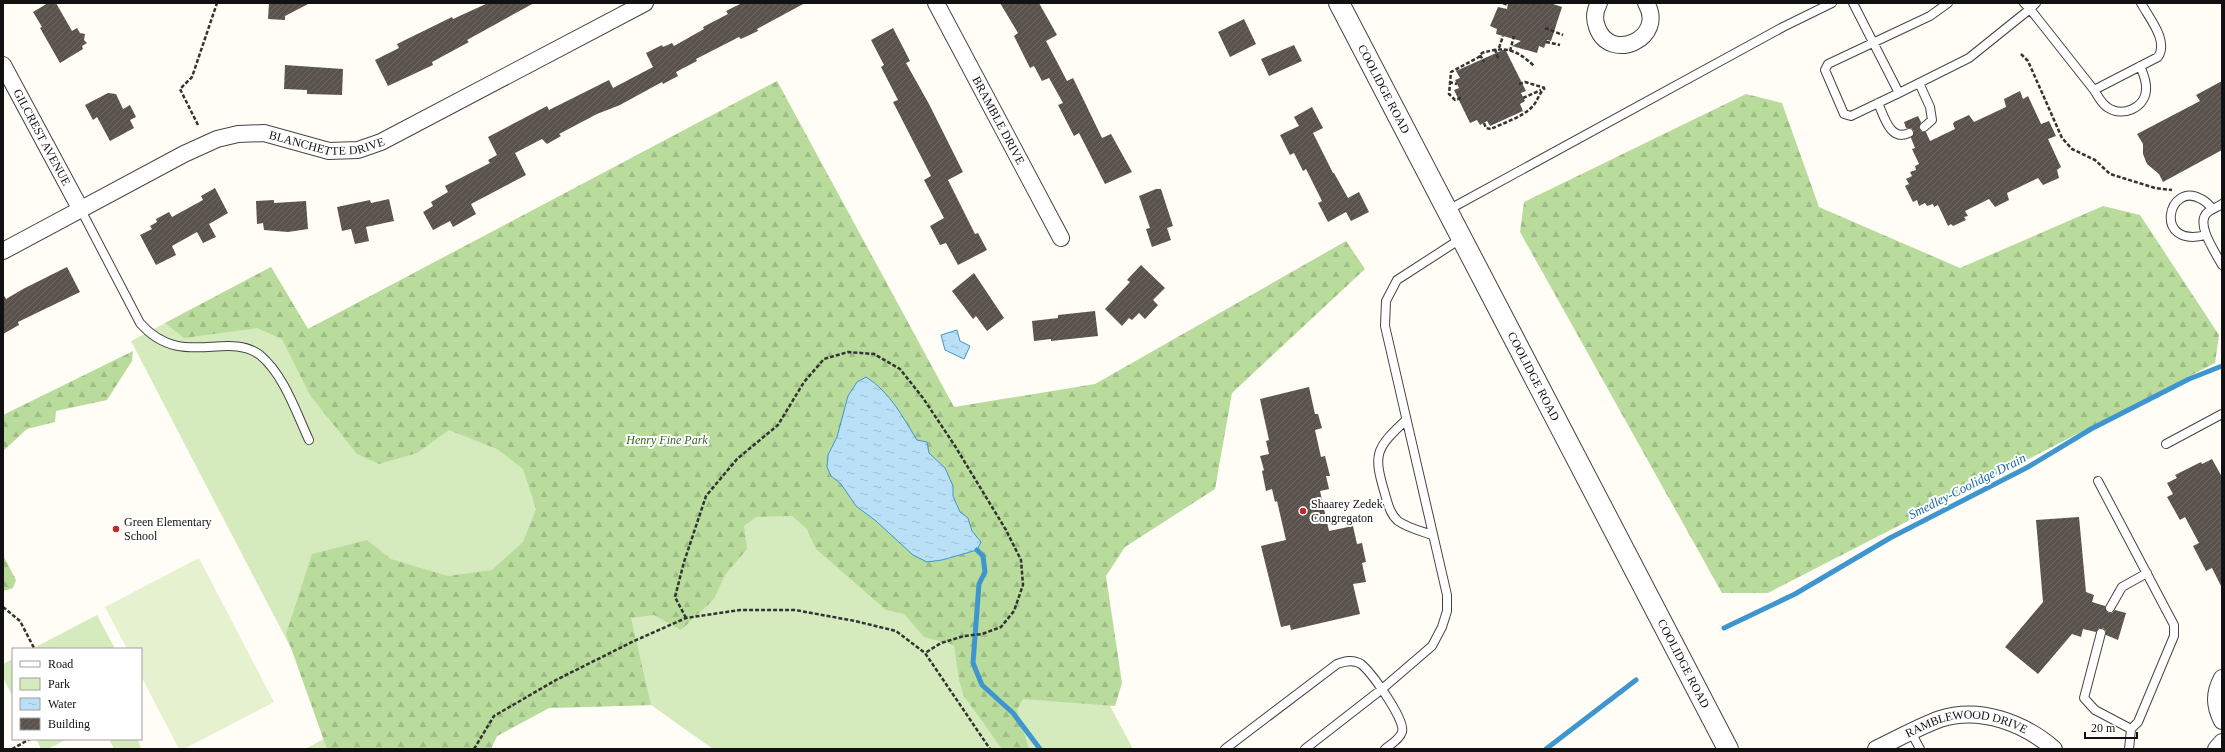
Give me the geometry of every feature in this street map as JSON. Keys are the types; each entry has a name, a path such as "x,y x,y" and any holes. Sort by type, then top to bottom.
{"street":[{"name":"BLANCHETTE DRIVE","path":"3,251 217,139 238,134 264,133 329,151 358,150 381,142 645,3"},
{"name":"BRAMBLE DRIVE","path":"936,3 1061,238"},
{"name":"COOLIDGE ROAD","path":"1339,3 1728,749"},
{"path":"1600,3 1595,14 1598,32 1612,44 1620,46 1629,45 1645,35 1649,27 1651,17 1646,3"},
{"name":"GILCREST AVENUE","path":"3,65 81,210"},
{"path":"2222,678 2217,688 2215,699 2217,711 2222,721"},
{"name":"RAMBLEWOOD DRIVE","path":"1876,749 1941,719 1984,716 2020,725 2047,747"},
{"path":"2216,749 2222,742"}],"lane":[{"path":"1448,210 1783,27 1832,3"},
{"path":"1853,3 1899,93"},
{"path":"1948,3 1930,16 1828,64 1825,70 1844,114 1851,116 1968,58 2027,6 2036,3"},
{"path":"2094,90 2158,57 2161,52 2162,41 2140,3"},
{"path":"2027,6 2108,108 2122,112 2130,111 2140,105 2146,91 2146,83 2140,66"},
{"path":"1919,83 1932,113 1932,120 1924,127"},
{"path":"1878,103 1893,132 1898,135 1909,133"},
{"path":"2206,235 2194,238 2182,235 2174,229 2170,220 2170,210 2175,203 2182,198 2192,196 2201,198 2213,209"},
{"path":"2222,204 2208,212 2203,219 2203,228 2206,235 2222,263"},
{"path":"81,210 140,323 151,335 170,345 184,347 234,347 259,355 279,379 309,440"},
{"path":"1305,749 1382,689 1432,646 1442,627 1447,611 1447,594 1432,536 1385,326 1386,301 1397,280 1462,238"},
{"path":"2166,444 2222,414"},
{"path":"1406,420 1385,440 1378,454 1378,469 1390,511 1398,521 1432,536"},
{"path":"2098,482 2174,625 2174,636 2138,722 2131,729 2129,749"},
{"path":"2110,608 2122,587 2147,573"},
{"path":"2102,634 2084,698 2095,710 2131,729"},
{"path":"1225,749 1337,664 1348,660 1360,664 1382,689 1402,723 1403,731 1398,739 1385,749"},
{"path":"1911,732 1920,749"}],"path":[{"path":"198,125 180,89 192,77 217,3"},
{"path":"1503,3 1508,5"},
{"path":"1544,28 1563,35"},
{"path":"1499,48 1503,36"},
{"path":"1510,51 1514,36"},
{"path":"1546,42 1560,45"},
{"path":"1461,98 1455,100 1449,94 1451,72 1482,53 1499,48 1520,55 1534,66"},
{"path":"1495,49 1498,58"},
{"path":"2021,54 2028,61 2062,138 2072,148 2095,160 2110,174 2155,188 2172,190"},
{"path":"1480,55 1484,62"},
{"path":"1449,82 1457,84"},
{"path":"1519,84 1524,82 1546,88"},
{"path":"1523,98 1546,88"},
{"path":"1484,123 1486,128 1491,129 1500,125 1532,106 1540,92 1546,88"},
{"path":"1497,120 1500,125"},
{"path":"686,618 676,597 684,562 706,496 737,459 778,425 804,382 824,359 848,352 874,354 900,369 923,398 955,446 1006,530 1021,560 1023,585 1014,611 1001,627 982,634 964,636 941,643 925,653"},
{"path":"3,607 20,621 34,648"},
{"path":"474,749 494,716 556,680 634,640 686,618 740,610 795,610 855,620 896,631 925,653 990,749"},
{"path":"12,749 28,740"}],"green space":[{"name":"Henry Fine Park","path":"777,81 1133,749 713,749 651,705 549,708 497,736 491,749 305,749 335,733 131,341 271,267 308,329"},
{"name":"Henry Fine Park","path":"777,81 954,407 1095,384 1346,241 1365,269 1232,393 1215,489 1125,547 1106,576 1122,683 1115,706 1023,699 1017,710 1029,749 1002,749 964,696 959,680 954,645 924,637 904,614 886,610 816,549 807,529 792,516 756,517 744,526 747,549 725,575 714,599 681,630 654,615 631,618 651,705 549,708 497,736 491,749 327,749 286,634 312,554 367,540 391,559 448,576 492,570 523,542 536,509 523,469 497,449 449,430 417,453 379,464 357,454 310,395 282,339 257,328 184,338 165,323 271,267 308,329"},
{"path":"1746,94 1782,103 1819,207 1960,268 2103,206 2140,215 2219,335 2215,363 1768,593 1722,593 1520,232 1524,202"},
{"path":"133,351 132,361 107,400 56,411 55,422 27,429 3,451 3,415"},
{"path":"3,555 16,580 13,588 4,591"},
{"path":"199,558 274,702 184,749 179,749 142,678 142,648 126,648 105,607"},
{"path":"97,615 114,648 34,648"},
{"path":"12,660 12,695 3,678 3,664"},
{"path":"36,740 65,740 48,749 41,749"},
{"path":"110,740 138,740 141,749 114,749"}],"water":[{"path":"957,330 960,341 970,346 964,359 945,350 941,335"},
{"path":"866,377 889,397 901,413 917,440 927,442 929,453 945,468 953,486 953,496 960,512 968,518 972,531 981,542 977,550 942,560 927,562 913,555 876,521 856,506 841,484 831,476 827,467 828,455 837,437 848,396 857,382"}],"building":[{"path":"48,3 56,3 72,31 77,28 80,33 85,34 84,40 87,43 82,46 83,49 60,63 40,28 42,27 33,12"},
{"path":"269,3 310,3 285,16 285,20 268,19"},
{"path":"488,3 534,3 467,40 469,42 432,62 433,65 388,86 375,60 399,48 397,44 452,17 453,19"},
{"path":"742,3 805,3 757,29 758,31 741,39 739,37 696,59 697,61 676,72 678,76 663,84 662,82 620,105 597,114 559,134 561,136 547,144 542,139 515,153 526,175 471,204 476,214 453,227 450,221 433,230 423,212 433,206 431,202 448,192 445,186 490,163 488,160 497,155 488,137 547,106 549,110 609,80 613,88 653,67 646,53 662,45 663,47 672,43 674,46 704,29 703,27 728,14 726,11"},
{"path":"1000,3 1039,3 1057,35 1046,41 1067,81 1073,78 1102,138 1111,134 1132,172 1105,184 1079,133 1074,136 1058,105 1063,103 1049,78 1042,81 1034,66 1030,68 1014,36 1018,33"},
{"path":"1508,3 1550,3 1562,7 1551,41 1547,40 1544,48 1539,46 1537,53 1512,46 1521,41 1496,34 1497,29 1490,26 1498,7 1507,9"},
{"path":"1244,19 1256,44 1230,57 1218,32"},
{"path":"893,28 910,61 906,63 929,104 963,172 948,180 975,234 978,233 987,250 958,265 946,243 940,245 930,226 944,218 924,180 931,176 893,102 898,100 881,67 884,65 871,40"},
{"path":"1294,45 1302,61 1269,76 1261,59"},
{"path":"1505,49 1526,91 1521,93 1525,101 1520,104 1523,111 1490,126 1487,121 1480,125 1477,120 1470,123 1454,90 1459,88 1455,80 1460,78 1456,71"},
{"path":"285,65 343,69 342,95 307,94 307,90 284,89"},
{"path":"2222,81 2222,150 2163,182 2159,174 2147,164 2143,154 2143,144 2137,134 2200,101 2196,95"},
{"path":"2020,91 2023,99 2028,96 2041,124 2049,121 2056,136 2048,139 2061,167 2057,170 2059,178 2043,185 2038,178 2007,193 2009,200 1995,207 1989,199 1965,211 1968,216 1964,217 1966,220 1953,226 1951,224 1948,226 1938,205 1934,207 1933,204 1927,206 1925,203 1919,206 1917,200 1913,202 1905,186 1909,184 1906,179 1912,176 1910,172 1916,170 1915,166 1919,164 1912,149 1915,148 1911,138 1914,131 1911,128 1906,128 1904,122 1918,116 1921,122 1919,128 1922,132 1926,132 1930,141 1955,129 1953,124 1954,122 1969,115 1974,122 2006,107 2004,99"},
{"path":"108,93 116,94 123,109 130,105 136,117 130,120 134,128 110,141 97,117 93,120 85,105"},
{"path":"1312,107 1323,128 1313,133 1333,173 1348,198 1359,192 1369,212 1351,221 1346,212 1328,222 1318,203 1322,201 1306,169 1303,171 1294,153 1290,155 1280,135 1299,126 1294,117"},
{"path":"215,188 228,213 209,224 216,237 203,243 197,232 172,246 176,255 156,265 140,235 152,229 150,226 157,222 156,219 169,212 172,217 203,200 201,196"},
{"path":"1156,189 1161,189 1173,226 1167,228 1171,240 1152,247 1146,229 1150,228 1139,196"},
{"path":"389,199 394,221 366,227 369,241 355,244 351,229 342,231 337,207 370,200 371,203"},
{"path":"274,200 274,203 306,201 308,229 288,232 264,230 263,223 257,224 256,201"},
{"path":"1141,265 1165,288 1153,300 1158,305 1145,319 1139,313 1132,320 1129,318 1122,326 1105,309 1130,282 1127,280"},
{"path":"67,267 80,292 18,322 19,325 3,334 3,294 6,299"},
{"path":"974,273 1004,318 987,331 976,316 973,319 952,291"},
{"path":"1095,311 1098,336 1051,341 1051,339 1034,341 1032,321 1058,318 1058,315"},
{"name":"Shaarey Zedek Congregaton","path":"1309,387 1315,414 1318,414 1322,428 1315,430 1321,457 1325,456 1330,476 1326,476 1329,489 1320,491 1329,531 1353,526 1357,544 1362,543 1366,562 1362,563 1366,582 1353,584 1360,614 1291,630 1290,625 1281,627 1261,546 1286,540 1277,501 1275,502 1272,489 1266,491 1262,471 1264,470 1260,456 1269,454 1266,441 1269,440 1260,399"},
{"path":"2212,459 2222,477 2222,588 2212,568 2206,571 2193,546 2199,543 2185,517 2180,520 2167,497 2173,494 2167,483 2177,478 2175,475 2201,462 2202,464"},
{"path":"2079,517 2086,592 2094,595 2092,602 2105,606 2108,613 2112,613 2115,610 2126,613 2118,640 2106,635 2106,631 2103,628 2099,628 2096,632 2083,629 2081,637 2072,634 2038,674 2005,647 2043,602 2036,520"}],"waterway":[{"name":"Smedley-Coolidge Drain","path":"1724,628 1795,594 1890,538 2028,467 2091,429 2189,379 2222,366"},
{"path":"977,550 983,556 985,572 979,584 973,663 982,685 1013,713 1040,749"},
{"name":"Smedley-Coolidge Drain","path":"1546,749 1636,680"}],"place":[{"name":"Shaarey Zedek Congregaton","path":"1303,511"},
{"name":"Green Elementary School","path":"116,529"}]}
